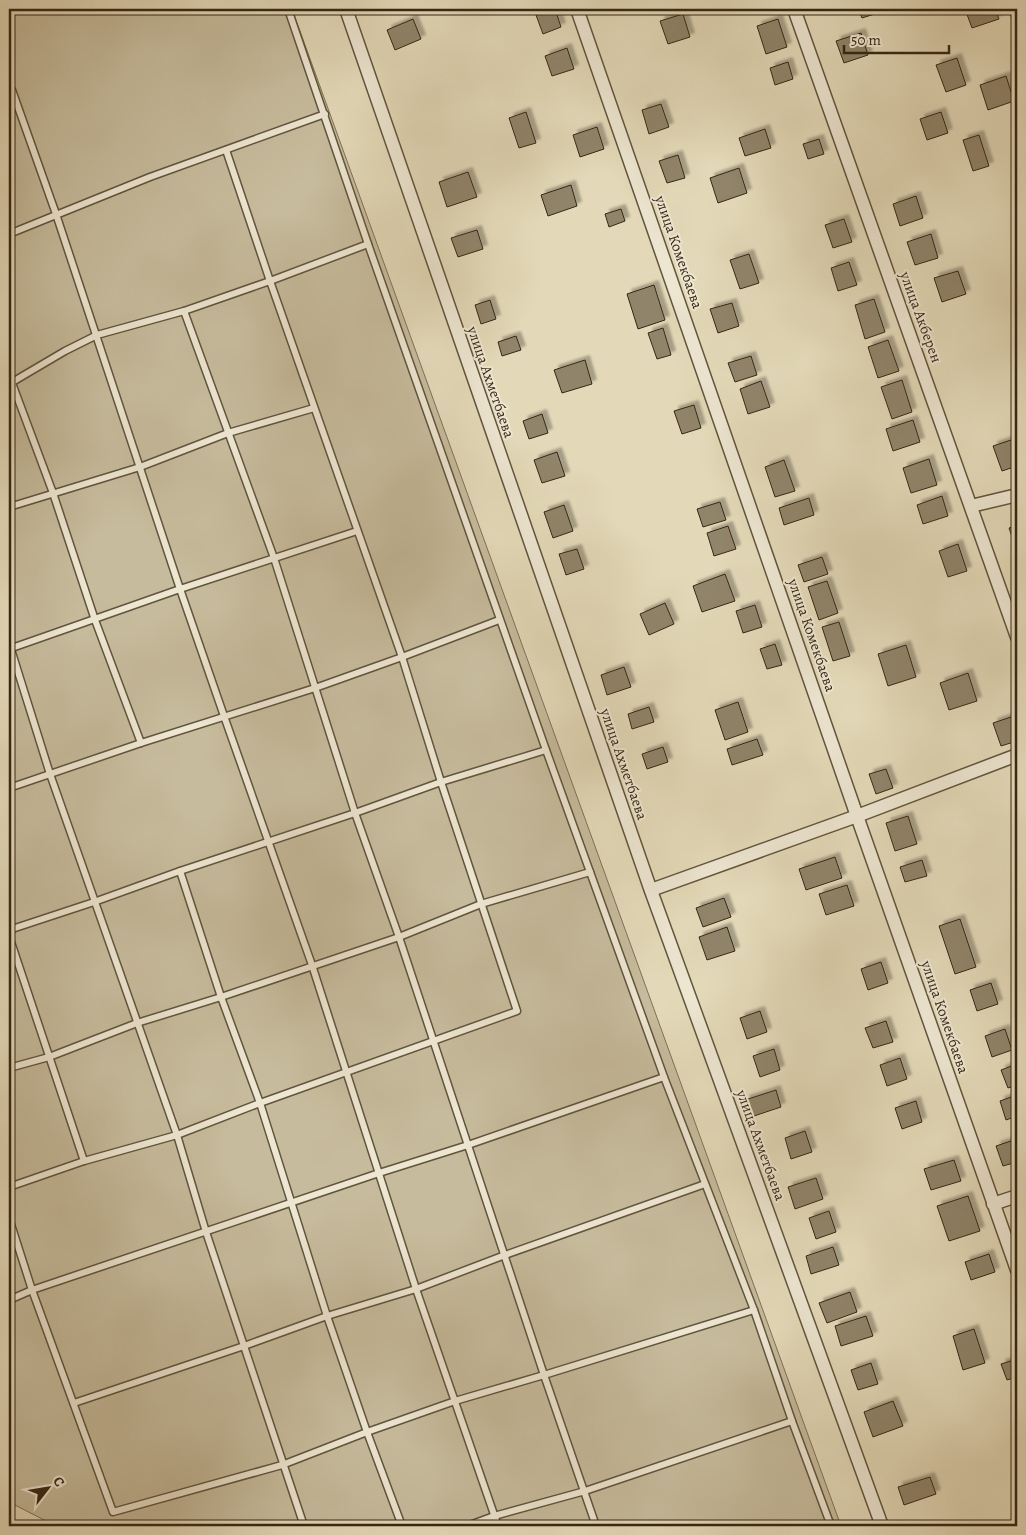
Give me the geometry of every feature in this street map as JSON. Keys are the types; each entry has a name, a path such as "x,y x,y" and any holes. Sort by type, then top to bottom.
{"street":[{"name":"улица Ахметбаева","path":"346,9 455,329 651,890 882,1526"},
{"name":"улица Комекбаева","path":"577,9 1017,1270"},
{"name":"улица Акберен","path":"794,9 1017,637"},
{"path":"1016,9 1017,13"},
{"path":"971,506 1017,495"},
{"path":"651,890 857,816 1017,755"},
{"path":"993,1204 1017,1196"}],"lane":[{"path":"288,9 499,620 664,1077 754,1310 831,1526"},
{"path":"9,91 12,90 97,334 180,589 267,842 312,965 416,1289 498,1526"},
{"path":"9,234 150,177 325,114"},
{"path":"9,1187 84,1162 177,1135 260,1102 517,1011 441,782 402,657 226,150"},
{"path":"141,743 95,620 53,493 11,383 97,334 184,311 368,244"},
{"path":"184,311 274,558 355,813 399,937 596,1526"},
{"path":"9,507 140,467 228,433 314,408"},
{"path":"304,1526 282,1465 206,1232 177,1135 94,902 9,647 95,620 180,589 357,531"},
{"path":"9,788 141,743 315,688 499,620"},
{"path":"9,930 441,782 546,750"},
{"path":"180,871 221,997 260,1102 327,1316 402,1526"},
{"path":"9,1068 49,1057 137,1024 399,937 482,904 590,872"},
{"path":"9,936 84,1162"},
{"path":"9,1300 32,1290 291,1202 468,1145 664,1077"},
{"path":"74,1403 327,1316 416,1289 505,1254 705,1184"},
{"path":"9,1218 32,1290 113,1512 282,1465 455,1401 754,1310"},
{"path":"467,1526 494,1516 584,1491 792,1421"}],"shaded area":[{"path":"9,9 292,9 841,1526 56,1526 9,1502"}],"building":[{"path":"555,9 561,27 543,34 536,15"},
{"path":"602,9 616,9 603,13"},
{"path":"858,9 890,9 862,18"},
{"path":"965,9 995,9 999,19 972,28"},
{"path":"683,14 690,37 668,44 660,21"},
{"path":"413,19 421,39 395,50 387,30"},
{"path":"778,19 787,47 766,54 757,26"},
{"path":"861,33 868,55 844,63 836,41"},
{"path":"567,48 574,69 552,76 545,56"},
{"path":"957,58 966,85 946,92 936,65"},
{"path":"788,62 793,79 775,85 770,68"},
{"path":"1006,76 1014,101 988,110 980,85"},
{"path":"661,104 669,127 649,134 642,110"},
{"path":"526,112 536,143 519,148 509,118"},
{"path":"941,112 948,133 927,140 920,119"},
{"path":"597,127 604,149 580,157 573,135"},
{"path":"765,129 771,148 745,156 739,138"},
{"path":"979,135 989,166 973,171 963,140"},
{"path":"819,139 824,154 808,159 803,144"},
{"path":"678,155 685,178 667,183 659,161"},
{"path":"739,168 747,193 718,203 710,178"},
{"path":"468,172 477,197 447,207 439,182"},
{"path":"571,185 577,206 548,216 541,195"},
{"path":"916,196 923,218 900,226 893,204"},
{"path":"621,209 625,221 609,227 605,214"},
{"path":"844,219 852,242 833,248 825,225"},
{"path":"477,230 483,249 458,257 451,238"},
{"path":"931,234 938,258 915,265 907,242"},
{"path":"749,254 759,283 740,289 730,260"},
{"path":"849,262 857,285 838,291 831,268"},
{"path":"958,271 966,294 942,302 934,278"},
{"path":"654,285 665,320 638,329 627,294"},
{"path":"874,299 885,332 865,339 855,305"},
{"path":"490,300 496,319 481,324 475,305"},
{"path":"732,303 739,326 718,333 710,309"},
{"path":"663,328 671,355 657,359 648,333"},
{"path":"516,336 521,350 502,356 498,342"},
{"path":"888,340 899,371 878,378 868,347"},
{"path":"751,356 757,375 735,382 728,363"},
{"path":"585,360 592,384 562,393 554,370"},
{"path":"902,380 912,412 892,419 881,387"},
{"path":"761,381 770,407 748,414 740,389"},
{"path":"694,405 701,428 682,434 674,411"},
{"path":"542,414 548,433 529,439 523,421"},
{"path":"913,420 920,442 893,451 886,429"},
{"path":"1017,438 1017,466 1002,471 993,446"},
{"path":"557,452 565,476 542,483 534,460"},
{"path":"929,459 937,485 911,493 903,468"},
{"path":"784,460 795,491 775,497 765,467"},
{"path":"942,496 948,516 923,524 917,505"},
{"path":"809,498 814,515 784,525 779,508"},
{"path":"720,502 726,520 703,527 697,509"},
{"path":"564,505 573,531 553,538 544,512"},
{"path":"1017,525 1017,551 1009,528"},
{"path":"728,526 736,549 714,556 707,533"},
{"path":"958,544 967,571 948,577 939,551"},
{"path":"577,549 584,569 566,575 559,554"},
{"path":"822,557 828,574 804,582 798,565"},
{"path":"725,574 735,601 702,612 693,586"},
{"path":"827,581 838,613 819,620 808,587"},
{"path":"665,603 674,624 649,635 640,614"},
{"path":"755,605 762,627 743,633 736,611"},
{"path":"839,622 850,656 833,661 822,627"},
{"path":"775,644 782,665 767,669 760,649"},
{"path":"906,645 916,677 888,686 878,654"},
{"path":"624,667 631,687 607,695 601,675"},
{"path":"968,673 977,701 949,710 940,683"},
{"path":"738,702 748,732 725,740 715,710"},
{"path":"649,707 654,722 632,729 628,714"},
{"path":"1017,715 1017,741 1001,746 993,723"},
{"path":"757,739 763,755 732,765 727,749"},
{"path":"663,747 668,762 647,769 642,754"},
{"path":"886,769 893,788 876,794 869,774"},
{"path":"908,816 917,844 895,851 886,823"},
{"path":"835,857 842,878 806,890 799,869"},
{"path":"922,860 927,876 905,882 900,867"},
{"path":"847,885 854,906 826,915 819,894"},
{"path":"724,898 731,917 703,927 696,908"},
{"path":"960,919 976,967 955,974 939,926"},
{"path":"727,927 735,951 707,960 699,937"},
{"path":"881,962 888,983 868,990 861,969"},
{"path":"991,983 998,1004 977,1011 970,990"},
{"path":"760,1011 767,1032 747,1039 740,1018"},
{"path":"886,1021 893,1042 873,1048 865,1028"},
{"path":"1005,1029 1012,1050 992,1057 985,1036"},
{"path":"774,1049 780,1070 760,1077 753,1056"},
{"path":"900,1058 907,1079 887,1086 880,1065"},
{"path":"1017,1064 1017,1085 1008,1088 1001,1070"},
{"path":"776,1090 781,1107 751,1117 745,1100"},
{"path":"1017,1095 1017,1116 1006,1120 1000,1101"},
{"path":"916,1101 922,1122 902,1129 895,1108"},
{"path":"805,1131 812,1152 791,1159 785,1138"},
{"path":"1017,1139 1017,1162 1003,1166 996,1146"},
{"path":"954,1160 961,1181 931,1190 924,1169"},
{"path":"816,1178 823,1199 795,1209 788,1187"},
{"path":"968,1196 980,1231 949,1241 937,1206"},
{"path":"829,1211 836,1232 816,1239 809,1218"},
{"path":"833,1247 839,1265 811,1274 806,1256"},
{"path":"989,1254 995,1272 971,1280 965,1262"},
{"path":"850,1292 857,1312 827,1323 819,1303"},
{"path":"866,1316 873,1336 841,1346 835,1326"},
{"path":"974,1329 985,1363 963,1370 953,1336"},
{"path":"1017,1359 1017,1377 1007,1380 1001,1364"},
{"path":"871,1363 878,1384 858,1390 851,1370"},
{"path":"893,1401 903,1426 873,1437 864,1412"},
{"path":"930,1477 936,1494 904,1505 898,1487"}]}
